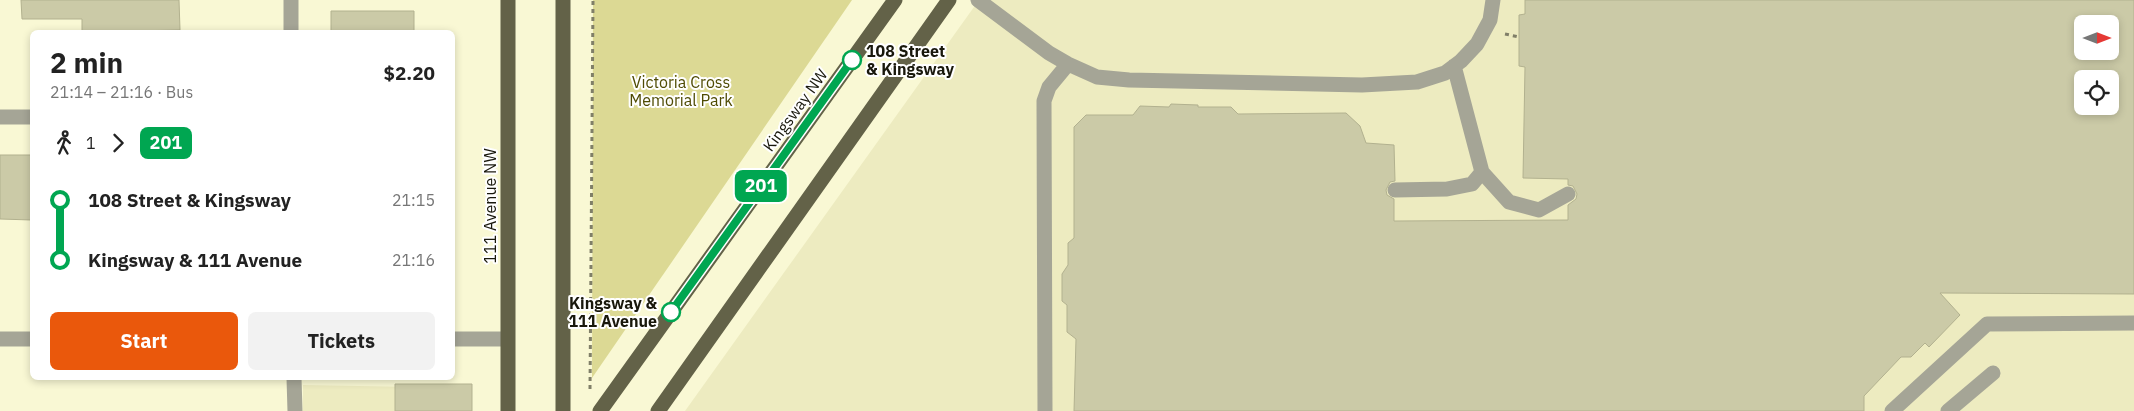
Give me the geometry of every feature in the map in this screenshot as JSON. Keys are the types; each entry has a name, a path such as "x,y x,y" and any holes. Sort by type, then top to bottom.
{"main road":[{"name":"111 Avenue NW","path":"508,0 508,411"},
{"path":"562,0 562,411"},
{"name":"Kingsway NW","path":"600,411 895,0"},
{"path":"659,411 949,0"}],"street":[{"path":"291,0 291,30"},
{"path":"978,0 1049,53 1097,77 1129,80 1362,85 1416,82 1445,73 1477,44 1490,20 1493,0"},
{"path":"1044,411 1044,101 1049,86 1068,64"},
{"path":"1454,66 1482,172 1510,202 1539,210 1568,194"},
{"path":"0,117 30,117"},
{"path":"1395,190 1446,189 1472,184 1482,172"},
{"path":"1892,411 1987,324 2134,322"},
{"path":"0,339 30,339"},
{"path":"455,339 507,339"},
{"path":"1948,411 1993,373"},
{"path":"294,380 295,411"}],"path":[{"path":"590,390 593,0"}],"shaded area":[{"path":"979,0 2134,0 2134,411 685,411"},
{"path":"303,385 469,388 469,411 303,411"}],"green space":[{"name":"Victoria Cross Memorial Park","path":"593,0 852,0 592,378"}],"building":[{"path":"21,0 179,0 180,30 82,30 82,19 22,19"},
{"path":"1525,0 2134,0 2134,294 1940,293 1960,315 1929,347 1925,343 1911,357 1901,357 1864,396 1864,411 1074,411 1076,339 1067,332 1067,305 1062,301 1062,274 1068,265 1068,243 1074,238 1074,127 1086,115 1133,115 1140,106 1169,107 1171,104 1198,105 1198,107 1231,107 1238,114 1346,113 1360,126 1366,143 1394,145 1395,181 1390,182 1386,190 1387,195 1394,199 1394,221 1568,220 1568,205 1576,199 1577,194 1573,186 1568,185 1568,179 1523,178 1525,67 1519,66 1519,15 1525,14"},
{"path":"331,11 414,11 414,30 331,30"},
{"path":"0,155 30,155 30,220 0,219"},
{"path":"395,384 472,384 472,411 395,411"}],"bus line":[{"name":"201","path":"671,312 852,60"}],"place":[{"name":"108 Street & Kingsway","path":"852,60"},
{"name":"Kingsway & 111 Avenue","path":"671,312"}]}
